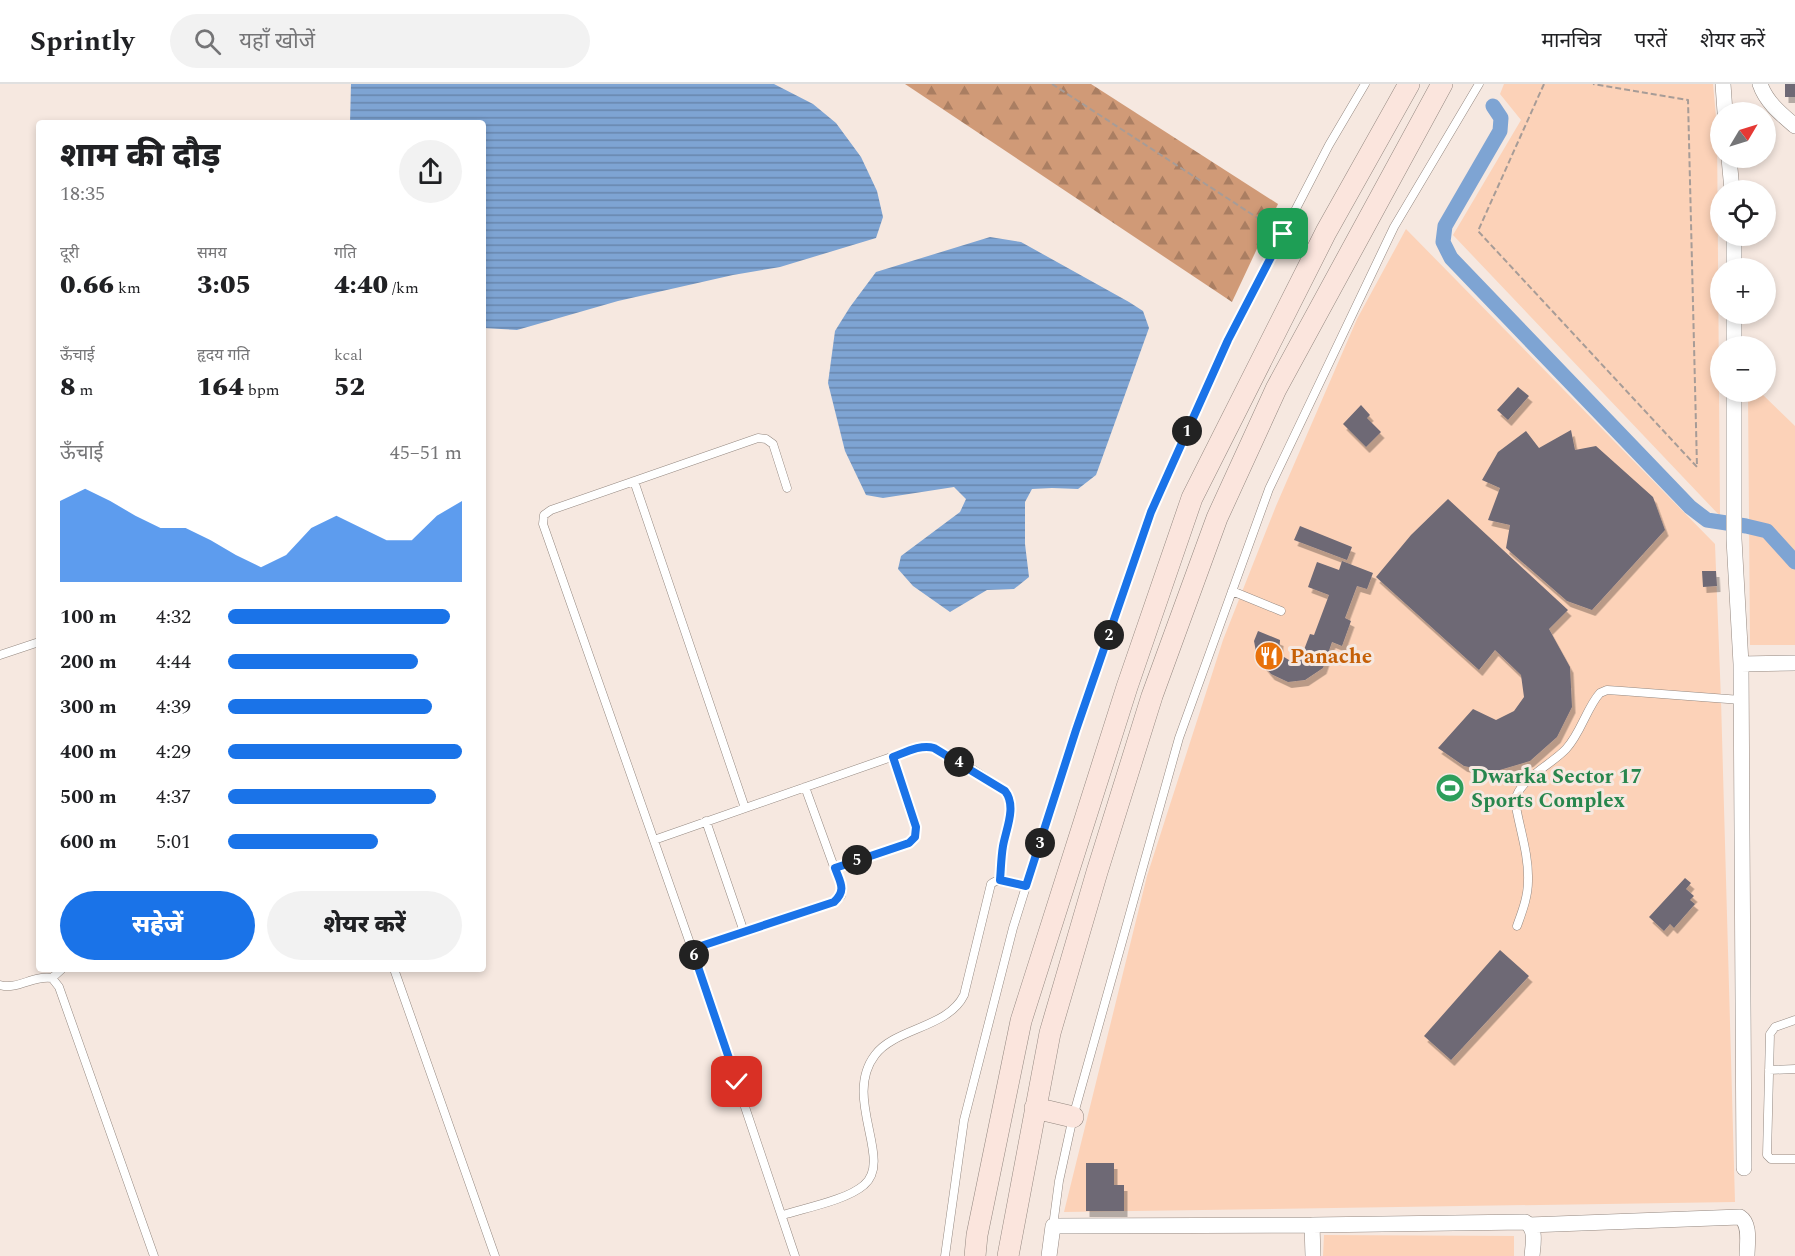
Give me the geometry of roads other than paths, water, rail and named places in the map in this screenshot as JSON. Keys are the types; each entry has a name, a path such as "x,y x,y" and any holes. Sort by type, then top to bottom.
{"main road":[{"path":"975,1256 977,1235 1022,1020 1127,687 1192,498 1326,232 1409,84"},
{"path":"1008,1256 1050,1033 1152,696 1217,518 1276,389 1442,84"},
{"path":"1035,1108 1073,1117"}],"street":[{"path":"1722,84 1724,102"},
{"path":"1760,84 1767,99 1795,126"},
{"path":"1734,402 1734,539 1742,700 1744,1168"},
{"path":"1741,664 1795,663"},
{"path":"1529,1225 1740,1217 1747,1225 1747,1256"},
{"path":"1049,1256 1053,1226 1312,1226 1525,1222 1533,1231 1532,1256"},
{"path":"1312,1226 1313,1256"}],"lane":[{"path":"945,1256 964,1120 1013,928 1076,730 1151,512 1228,340 1329,145 1365,84"},
{"path":"1053,1226 1059,1181 1073,1117 1179,738 1269,489 1394,227 1479,84"},
{"path":"787,488 772,444 766,439 758,438 552,510 544,514 543,524 692,949 795,1256"},
{"path":"634,481 745,808"},
{"path":"1232,591 1281,611"},
{"path":"0,655 36,643"},
{"path":"1516,926 1525,901 1528,880 1515,797 1527,782 1567,748 1577,735 1597,697 1603,691 1742,700"},
{"path":"654,840 928,746 1005,791 1009,796 1010,817 1003,849 1000,880"},
{"path":"835,868 909,843 915,837 916,827 893,757"},
{"path":"692,949 834,902 841,896 842,889 805,787"},
{"path":"706,821 744,932"},
{"path":"783,1215 849,1194 869,1180 875,1164 863,1099 866,1072 874,1056 883,1047 942,1017 961,1000 991,884 1000,880 1026,886"},
{"path":"52,978 59,972"},
{"path":"395,972 495,1256"},
{"path":"0,985 13,986 45,977 52,978 63,993 154,1256"},
{"path":"1795,1020 1775,1027 1771,1031 1767,1155 1771,1159 1795,1159"},
{"path":"1769,1070 1795,1069"}],"water":[{"path":"351,84 774,84 813,104 836,123 861,157 877,191 883,217 876,238 780,267 733,275 618,301 517,330 486,328 486,120 350,120"},
{"path":"990,237 1021,242 1129,302 1143,311 1149,328 1096,475 1078,489 1032,489 1025,502 1025,544 1029,577 1014,589 987,590 950,612 913,586 898,569 901,556 960,512 966,499 954,487 883,498 866,495 845,451 828,383 835,331 876,272"}],"waterway":[{"path":"1493,106 1501,118 1500,131 1445,226 1443,242 1451,258 1690,507 1707,520 1767,531 1795,562"}],"place":[{"name":"Panache","path":"1269,656"},
{"name":"Dwarka Sector 17 Sports Complex","path":"1450,788"}]}
